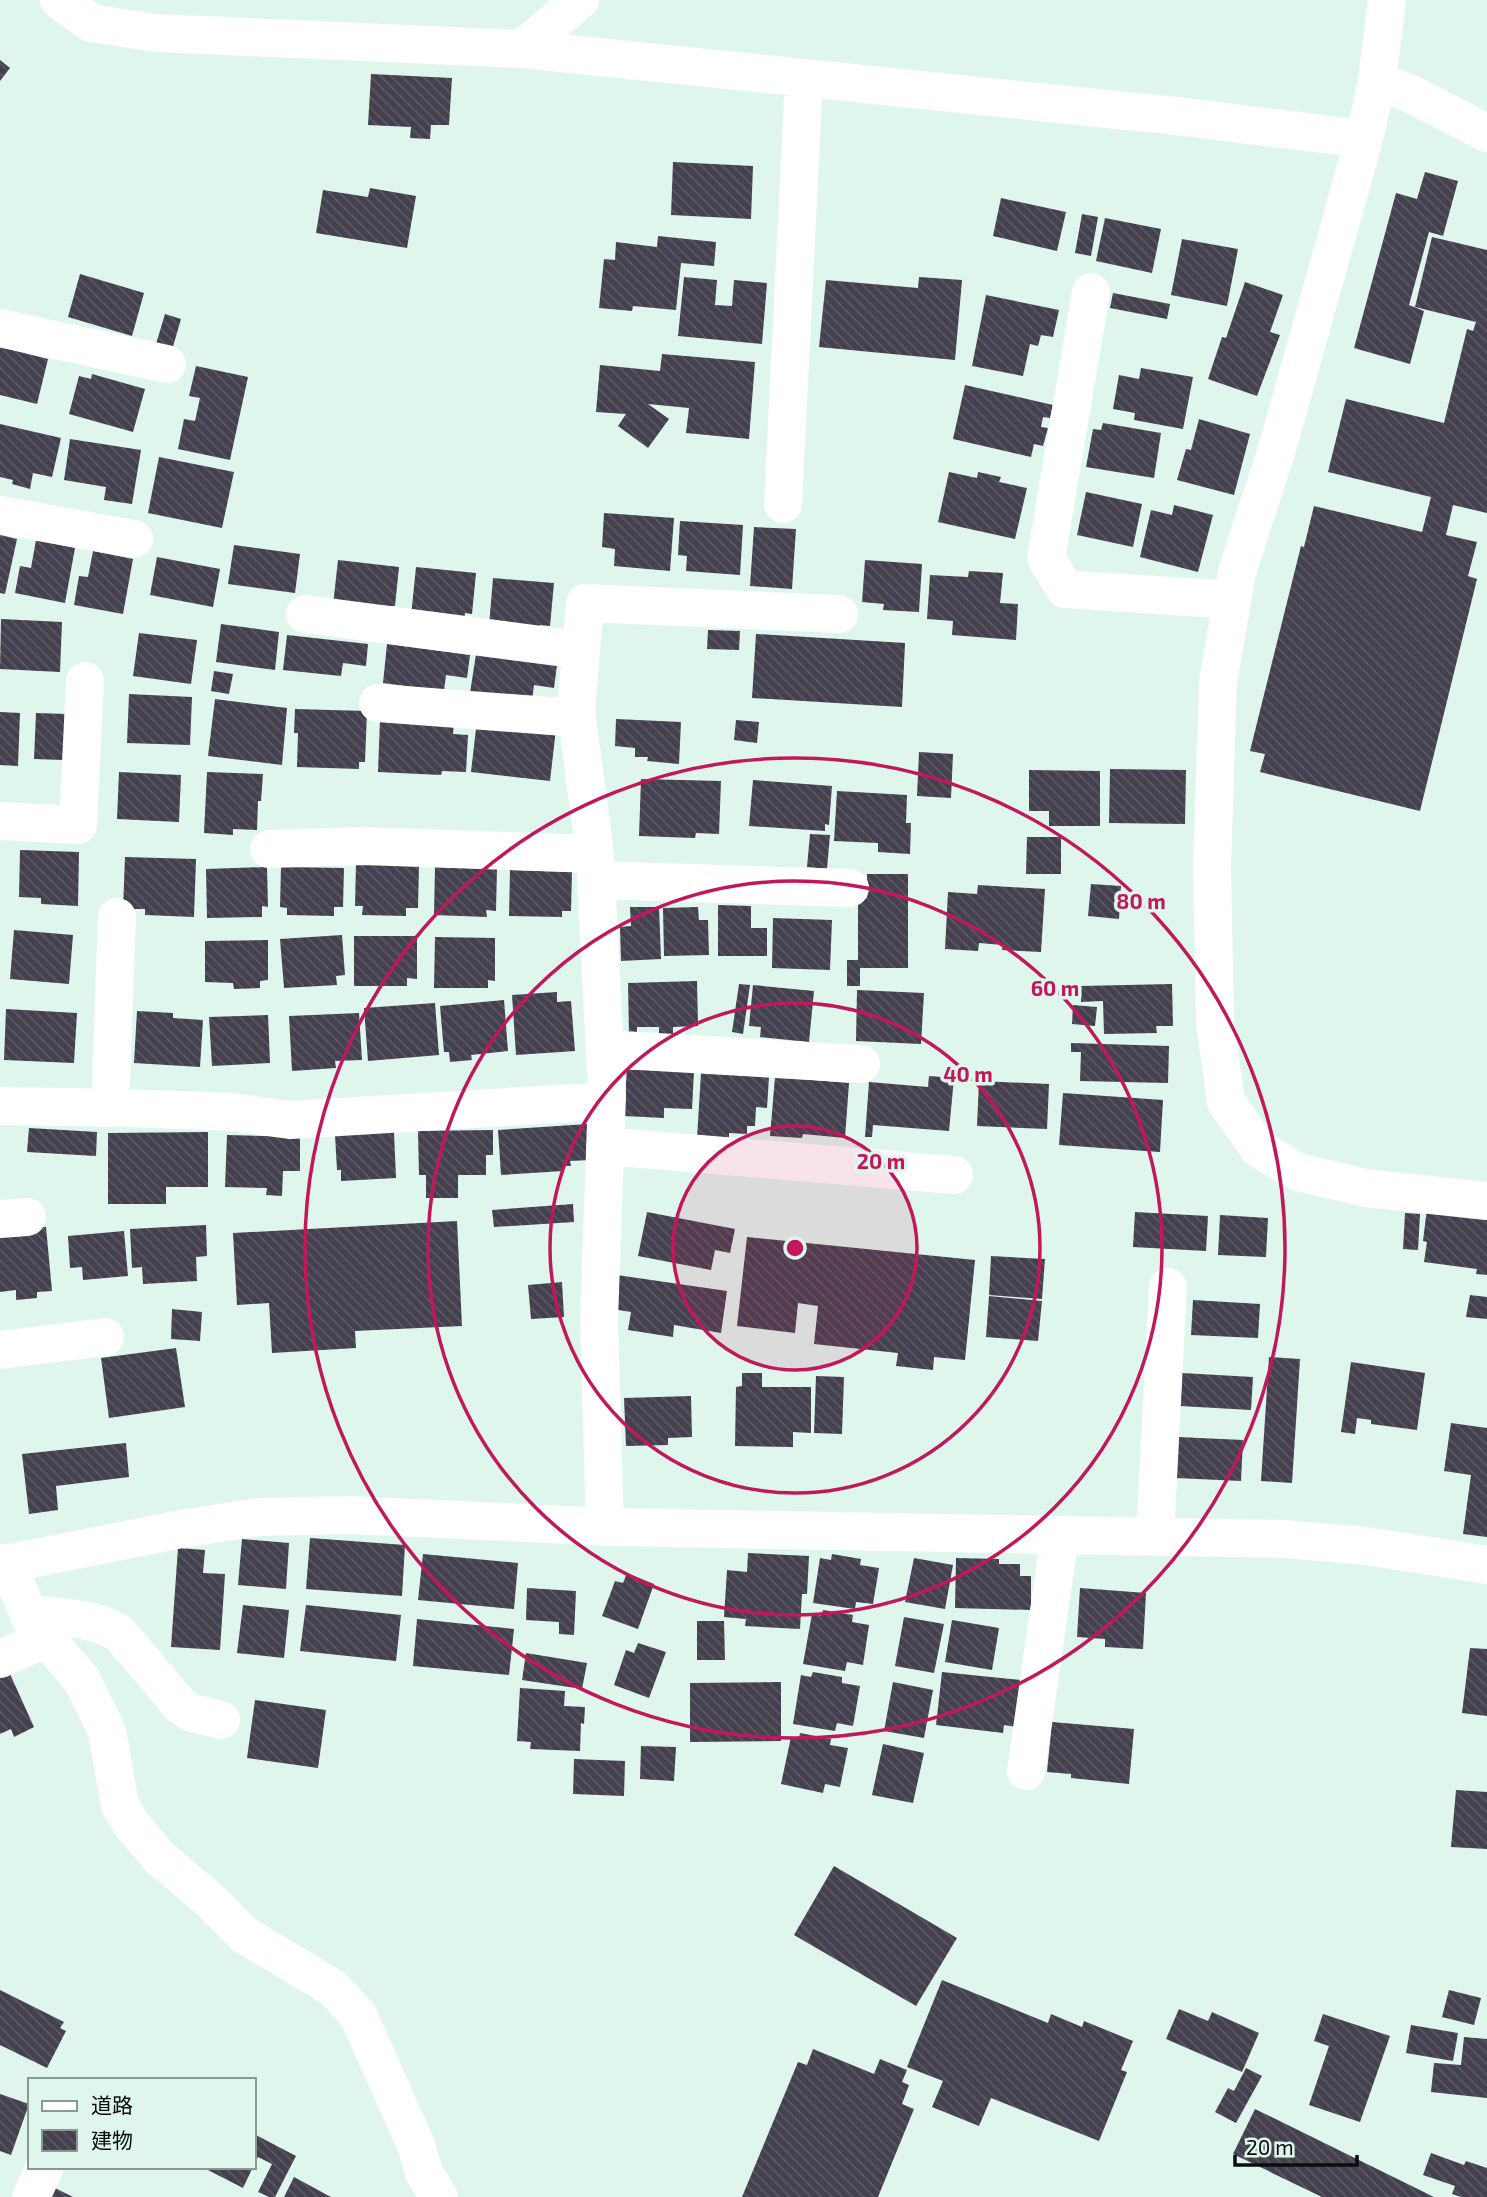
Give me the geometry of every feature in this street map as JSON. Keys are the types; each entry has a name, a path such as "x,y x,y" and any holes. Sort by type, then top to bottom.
{"street":[{"path":"59,0 91,23 156,33 522,49 1176,116 1364,139"},
{"path":"522,49 580,0"},
{"path":"1387,0 1377,81 1364,139 1284,424 1237,572 1218,682 1212,867 1215,1021 1226,1102 1259,1149 1297,1172 1366,1188 1487,1201"},
{"path":"782,504 804,78"},
{"path":"1377,81 1409,93 1487,133"},
{"path":"1091,292 1046,558 1065,589 1233,600"},
{"path":"0,328 167,364"},
{"path":"0,515 134,539"},
{"path":"605,1527 598,1320 605,1146 605,1049 596,867 577,718 584,603 839,614"},
{"path":"305,614 580,650"},
{"path":"0,821 78,825 85,681"},
{"path":"378,703 577,718"},
{"path":"269,849 363,846 850,888"},
{"path":"110,1107 117,916"},
{"path":"605,1049 861,1064"},
{"path":"0,1106 233,1112 290,1120 606,1101"},
{"path":"605,1146 954,1175"},
{"path":"1155,1536 1168,1287"},
{"path":"0,1350 105,1336"},
{"path":"439,2197 424,2173 416,2145 358,2015 333,1988 243,1934 213,1903 160,1858 132,1825 120,1805 107,1731 82,1680 37,1626 5,1563 257,1517 351,1515 605,1527 1285,1539 1366,1546 1487,1565"},
{"path":"1026,1771 1060,1535"},
{"path":"0,1659 37,1626 87,1621 107,1626 119,1633 181,1706 192,1713 221,1720"},
{"path":"31,2197 44,2169"}],"building":[{"path":"0,60 10,68 0,81"},
{"path":"371,74 452,78 449,125 431,125 430,139 410,138 411,127 368,125"},
{"path":"673,162 753,166 751,219 671,215"},
{"path":"1425,172 1458,181 1443,236 1429,232 1409,305 1424,311 1410,364 1354,348 1396,193 1417,199"},
{"path":"370,188 416,196 407,248 316,233 323,190 368,197"},
{"path":"1001,198 1066,212 1057,251 993,236"},
{"path":"1082,214 1098,217 1091,256 1075,253"},
{"path":"1105,218 1161,229 1152,273 1096,261"},
{"path":"658,236 716,242 714,266 681,263 676,310 633,306 632,311 599,308 604,259 615,260 616,242 657,247"},
{"path":"1432,237 1487,250 1487,513 1453,505 1446,535 1477,542 1468,576 1477,579 1420,811 1260,772 1265,754 1250,751 1301,546 1304,547 1314,506 1422,532 1431,497 1328,472 1346,399 1444,423 1467,329 1473,331 1476,322 1415,307"},
{"path":"1182,239 1238,249 1227,306 1171,295"},
{"path":"80,274 144,293 132,336 68,317"},
{"path":"684,277 717,280 715,305 732,306 734,280 767,283 762,344 678,336"},
{"path":"919,277 962,280 955,360 819,347 826,280 918,288"},
{"path":"1245,282 1283,295 1270,332 1280,335 1257,396 1208,379 1222,337 1226,338"},
{"path":"1113,293 1170,304 1167,319 1110,308"},
{"path":"986,295 1059,310 1053,337 1041,335 1038,346 1030,344 1023,376 972,366"},
{"path":"165,314 181,319 172,350 156,344"},
{"path":"0,347 48,359 37,404 0,395"},
{"path":"662,354 755,362 749,439 686,433 689,408 648,404 669,419 648,448 618,426 626,414 596,412 600,365 660,371"},
{"path":"196,366 248,377 230,460 178,449 184,419 195,421 200,398 189,396"},
{"path":"1141,368 1193,377 1183,429 1134,420 1135,413 1113,409 1119,375 1139,379"},
{"path":"92,374 145,389 133,432 69,414 79,376 91,379"},
{"path":"965,385 1053,405 1050,418 1043,417 1041,427 1048,428 1043,446 1034,444 1031,457 953,439"},
{"path":"1199,419 1250,434 1234,495 1177,480 1186,449 1191,450"},
{"path":"1103,423 1161,433 1154,478 1086,467 1093,429 1101,430"},
{"path":"0,424 61,438 52,477 33,473 30,489 0,477"},
{"path":"70,439 141,450 132,504 104,500 106,487 64,480"},
{"path":"159,457 234,472 222,528 148,513"},
{"path":"949,472 977,478 978,472 1001,477 999,482 1027,488 1015,539 938,522"},
{"path":"1086,492 1142,504 1133,547 1077,535"},
{"path":"1174,505 1213,515 1198,572 1140,557 1151,510 1172,515"},
{"path":"604,513 674,518 670,571 614,566 615,549 602,547"},
{"path":"680,521 743,525 740,575 686,571 687,556 678,555"},
{"path":"754,527 796,529 792,589 750,586"},
{"path":"0,535 17,539 5,594 0,593"},
{"path":"36,540 75,548 65,603 15,593 20,566 31,568"},
{"path":"234,545 300,554 295,593 228,584"},
{"path":"93,551 133,559 123,614 74,605 79,576 88,577"},
{"path":"157,557 220,569 213,607 150,595"},
{"path":"338,560 399,567 395,606 333,605"},
{"path":"865,560 922,564 919,612 883,610 884,604 862,602"},
{"path":"416,567 476,573 472,614 465,613 464,622 411,616"},
{"path":"969,571 1003,573 1000,603 1018,604 1016,640 952,635 953,621 927,619 930,575 968,577"},
{"path":"493,578 554,583 550,626 540,625 540,631 489,626"},
{"path":"1,619 62,622 60,672 0,669"},
{"path":"221,624 279,632 275,670 216,662"},
{"path":"708,630 740,631 739,650 707,649"},
{"path":"139,633 197,640 191,684 133,676"},
{"path":"756,634 905,643 902,707 752,698"},
{"path":"287,635 368,644 366,666 343,663 341,676 283,670"},
{"path":"387,644 470,655 467,678 446,675 444,691 383,683"},
{"path":"476,654 557,665 554,688 534,685 532,701 470,693"},
{"path":"214,671 233,674 229,694 211,691"},
{"path":"129,694 192,697 190,745 127,743"},
{"path":"215,699 287,708 282,765 208,756"},
{"path":"295,709 367,711 365,762 359,762 359,769 297,767 298,733 294,733"},
{"path":"0,712 20,713 18,766 0,765"},
{"path":"36,713 66,714 63,760 34,759"},
{"path":"380,719 454,722 453,734 468,735 466,772 442,771 441,775 378,772"},
{"path":"616,719 681,722 679,764 647,761 648,757 635,757 635,748 615,746"},
{"path":"477,720 556,729 550,781 471,772"},
{"path":"736,720 759,722 757,743 734,740"},
{"path":"919,752 953,754 951,798 917,796"},
{"path":"1110,769 1186,770 1185,824 1109,823"},
{"path":"1029,770 1100,771 1100,826 1049,826 1049,811 1029,811"},
{"path":"119,772 181,775 179,822 117,819"},
{"path":"207,772 263,774 257,830 233,829 233,835 204,833"},
{"path":"641,779 721,781 719,834 696,833 695,838 639,836"},
{"path":"753,780 832,786 829,825 825,824 825,831 749,826"},
{"path":"837,791 907,795 906,823 911,823 910,854 878,852 878,843 834,841"},
{"path":"810,834 830,835 827,869 807,867"},
{"path":"1027,837 1061,837 1061,874 1026,874"},
{"path":"20,850 79,852 78,906 41,904 41,898 19,897"},
{"path":"125,857 196,859 194,917 145,915 145,909 123,909"},
{"path":"356,864 419,866 418,908 406,908 406,916 362,915 363,906 355,906"},
{"path":"267,867 268,907 262,906 262,917 207,918 206,869"},
{"path":"281,867 344,868 343,907 334,907 334,916 287,915 287,908 280,907"},
{"path":"435,867 497,869 496,911 486,910 487,917 434,915"},
{"path":"510,870 572,872 571,911 562,911 562,917 509,916"},
{"path":"867,874 908,874 908,968 860,968 860,986 847,986 847,960 858,960 858,898 867,898"},
{"path":"1091,884 1121,886 1119,919 1088,916"},
{"path":"978,885 1045,889 1041,952 1002,950 1003,945 979,943 978,951 945,949 948,892 977,894"},
{"path":"718,905 751,906 751,928 767,928 767,956 718,956"},
{"path":"630,907 659,907 661,959 621,961 620,927 631,926"},
{"path":"698,907 699,920 708,920 709,955 664,956 663,908"},
{"path":"773,918 832,920 830,970 772,968"},
{"path":"14,930 73,935 69,984 10,979"},
{"path":"342,935 345,975 336,976 337,985 284,988 280,939"},
{"path":"354,936 417,936 417,979 407,978 407,986 354,986"},
{"path":"435,937 495,938 495,981 488,980 488,988 434,988"},
{"path":"268,940 268,980 260,981 260,988 234,989 233,983 205,982 205,941"},
{"path":"697,981 698,1026 673,1027 673,1038 659,1038 659,1027 637,1027 637,1035 629,1035 628,983"},
{"path":"739,984 750,985 743,1034 732,1032"},
{"path":"1172,984 1173,1026 1156,1026 1157,1033 1104,1034 1103,1001 1081,1002 1081,986"},
{"path":"753,985 814,991 809,1042 760,1037 761,1027 749,1026"},
{"path":"857,990 924,993 921,1044 856,1041"},
{"path":"557,992 557,1002 571,1001 575,1051 516,1055 512,995"},
{"path":"504,1000 508,1051 471,1055 472,1060 450,1062 449,1052 444,1052 440,1006"},
{"path":"435,1003 439,1055 368,1061 364,1008"},
{"path":"1073,1005 1097,1007 1095,1026 1072,1024"},
{"path":"6,1009 77,1013 74,1063 4,1060"},
{"path":"137,1011 173,1013 173,1018 203,1020 200,1067 134,1063"},
{"path":"359,1013 362,1060 335,1061 336,1068 292,1071 289,1016"},
{"path":"268,1015 270,1063 212,1066 209,1017"},
{"path":"1071,1043 1169,1046 1168,1083 1080,1081 1081,1052 1071,1052"},
{"path":"627,1067 694,1071 692,1109 664,1108 664,1118 624,1116"},
{"path":"701,1073 769,1077 767,1108 756,1107 755,1126 747,1126 747,1134 729,1133 729,1139 697,1138"},
{"path":"929,1076 954,1078 949,1131 873,1125 872,1137 865,1137 869,1082 928,1087"},
{"path":"775,1077 849,1083 845,1138 803,1134 802,1138 770,1136"},
{"path":"979,1081 1049,1084 1047,1129 977,1126"},
{"path":"1063,1093 1163,1100 1160,1152 1059,1145"},
{"path":"588,1124 591,1160 570,1161 571,1166 563,1166 563,1171 501,1175 498,1130"},
{"path":"29,1128 97,1132 96,1156 27,1152"},
{"path":"493,1130 493,1155 486,1155 486,1175 458,1175 458,1198 426,1198 426,1175 419,1175 418,1131"},
{"path":"208,1132 208,1187 166,1187 166,1204 108,1204 108,1133"},
{"path":"394,1132 396,1178 341,1181 341,1170 337,1170 335,1135"},
{"path":"227,1135 300,1137 300,1171 283,1171 282,1196 266,1195 267,1188 225,1187"},
{"path":"573,1204 574,1222 494,1227 492,1210"},
{"path":"1427,1208 1487,1216 1487,1275 1476,1274 1477,1269 1424,1262 1427,1242 1423,1241"},
{"path":"647,1212 735,1229 730,1253 715,1250 711,1270 638,1256"},
{"path":"1135,1212 1208,1216 1206,1251 1133,1247"},
{"path":"1405,1213 1420,1214 1418,1250 1403,1249"},
{"path":"1220,1215 1268,1218 1266,1257 1218,1255"},
{"path":"457,1221 462,1326 355,1331 356,1348 272,1353 269,1303 237,1305 233,1233"},
{"path":"206,1225 207,1256 196,1257 197,1281 143,1284 142,1267 132,1268 130,1229"},
{"path":"46,1227 52,1291 37,1292 37,1298 16,1300 16,1290 0,1292 0,1231"},
{"path":"124,1231 128,1276 83,1280 82,1267 70,1268 68,1236"},
{"path":"747,1237 975,1260 965,1360 934,1357 933,1370 896,1366 898,1353 814,1344 818,1306 798,1303 795,1333 737,1326"},
{"path":"991,1256 1045,1259 1042,1299 989,1295"},
{"path":"617,1275 727,1291 721,1333 674,1325 673,1337 628,1330 631,1312 612,1309"},
{"path":"562,1282 564,1317 531,1319 528,1285"},
{"path":"1470,1295 1487,1297 1487,1319 1466,1317"},
{"path":"989,1296 1042,1301 1038,1341 986,1337"},
{"path":"1193,1300 1260,1304 1258,1338 1191,1335"},
{"path":"172,1309 202,1312 200,1341 171,1339"},
{"path":"176,1348 185,1407 109,1418 101,1358"},
{"path":"1269,1357 1300,1359 1292,1483 1261,1481"},
{"path":"1351,1362 1425,1373 1417,1430 1371,1424 1371,1420 1357,1418 1355,1434 1341,1432"},
{"path":"742,1373 762,1373 762,1387 811,1387 811,1433 793,1432 793,1447 735,1446 736,1387 742,1386"},
{"path":"1182,1373 1253,1377 1251,1410 1180,1406"},
{"path":"816,1376 844,1377 842,1434 814,1433"},
{"path":"691,1396 692,1437 668,1438 668,1445 626,1446 624,1398"},
{"path":"1451,1423 1487,1428 1487,1537 1463,1534 1471,1475 1444,1471"},
{"path":"1178,1437 1243,1440 1241,1481 1176,1478"},
{"path":"126,1443 129,1477 56,1486 58,1510 29,1514 22,1454"},
{"path":"310,1538 405,1545 402,1596 306,1589"},
{"path":"242,1539 289,1543 286,1589 238,1585"},
{"path":"178,1548 205,1550 203,1573 225,1574 220,1650 171,1647"},
{"path":"748,1553 809,1556 807,1594 802,1594 800,1629 745,1626 746,1619 724,1617 727,1570 747,1572"},
{"path":"423,1554 518,1563 514,1609 418,1600"},
{"path":"832,1554 861,1559 860,1565 879,1568 873,1604 856,1602 855,1609 813,1603 820,1558 831,1560"},
{"path":"914,1558 953,1565 945,1609 905,1602"},
{"path":"956,1558 999,1559 999,1564 1020,1564 1020,1576 1031,1576 1031,1610 955,1608"},
{"path":"627,1573 654,1584 638,1629 602,1616 615,1581 623,1583"},
{"path":"527,1588 576,1591 574,1635 559,1634 559,1622 526,1620"},
{"path":"1080,1588 1146,1593 1143,1649 1105,1647 1105,1639 1077,1637"},
{"path":"243,1605 289,1610 284,1658 237,1653"},
{"path":"306,1605 401,1615 396,1661 300,1651"},
{"path":"823,1610 853,1615 852,1622 869,1625 863,1665 847,1662 845,1671 803,1664 812,1614 821,1616"},
{"path":"904,1617 944,1624 934,1673 895,1666"},
{"path":"417,1619 514,1629 509,1675 413,1666"},
{"path":"952,1620 999,1628 992,1670 945,1662"},
{"path":"697,1621 724,1621 725,1660 697,1660"},
{"path":"638,1643 666,1652 649,1698 614,1685 626,1650 634,1653"},
{"path":"1470,1648 1487,1649 1487,1716 1462,1713"},
{"path":"526,1653 587,1663 582,1689 522,1680"},
{"path":"813,1672 842,1677 842,1683 860,1686 853,1726 837,1723 835,1731 793,1724 801,1675 811,1677"},
{"path":"942,1672 1021,1680 1016,1727 1004,1725 1003,1733 936,1725"},
{"path":"10,1674 34,1727 14,1737 11,1729 0,1734 0,1678"},
{"path":"781,1682 781,1741 690,1742 690,1683"},
{"path":"893,1682 933,1690 924,1738 884,1731"},
{"path":"520,1688 565,1691 564,1706 585,1707 584,1724 581,1723 580,1751 530,1749 531,1742 517,1741"},
{"path":"255,1700 326,1710 318,1768 247,1758"},
{"path":"1052,1722 1134,1729 1129,1784 1071,1778 1071,1774 1047,1772"},
{"path":"800,1733 831,1739 830,1745 848,1748 840,1787 825,1784 823,1793 781,1784 791,1737 799,1738"},
{"path":"883,1744 924,1753 913,1803 872,1795"},
{"path":"641,1746 676,1747 674,1781 640,1779"},
{"path":"574,1759 625,1761 624,1796 573,1794"},
{"path":"1456,1790 1487,1792 1487,1849 1451,1847"},
{"path":"834,1866 957,1938 916,2006 794,1935"},
{"path":"942,1980 1048,2023 1051,2014 1082,2027 1084,2021 1133,2041 1121,2070 1127,2072 1099,2141 991,2098 979,2126 932,2107 943,2081 907,2067"},
{"path":"0,1990 64,2022 60,2028 66,2031 47,2068 0,2045"},
{"path":"1449,1990 1481,1998 1474,2025 1442,2017"},
{"path":"1179,2009 1208,2021 1212,2012 1259,2033 1242,2072 1166,2039"},
{"path":"1323,2014 1390,2036 1360,2122 1309,2105 1329,2046 1314,2041"},
{"path":"1411,2025 1458,2033 1453,2061 1406,2053"},
{"path":"1464,2037 1487,2039 1487,2098 1431,2092 1434,2063 1461,2065"},
{"path":"813,2049 874,2074 880,2059 907,2070 902,2082 909,2085 902,2104 914,2109 878,2197 742,2197 798,2062 807,2065"},
{"path":"1246,2068 1262,2076 1236,2123 1215,2112 1228,2088 1234,2091"},
{"path":"0,2094 28,2104 28,2107 11,2155 0,2151"},
{"path":"1255,2109 1434,2197 1322,2197 1233,2154"},
{"path":"256,2135 296,2156 275,2197 258,2192 272,2164 258,2157 256,2162"},
{"path":"1431,2153 1464,2165 1466,2161 1487,2168 1487,2197 1461,2197 1452,2194 1455,2186 1423,2175"},
{"path":"206,2169 252,2169 243,2188"},
{"path":"294,2177 331,2197 284,2197"},
{"path":"51,2186 73,2197 46,2197"}]}
